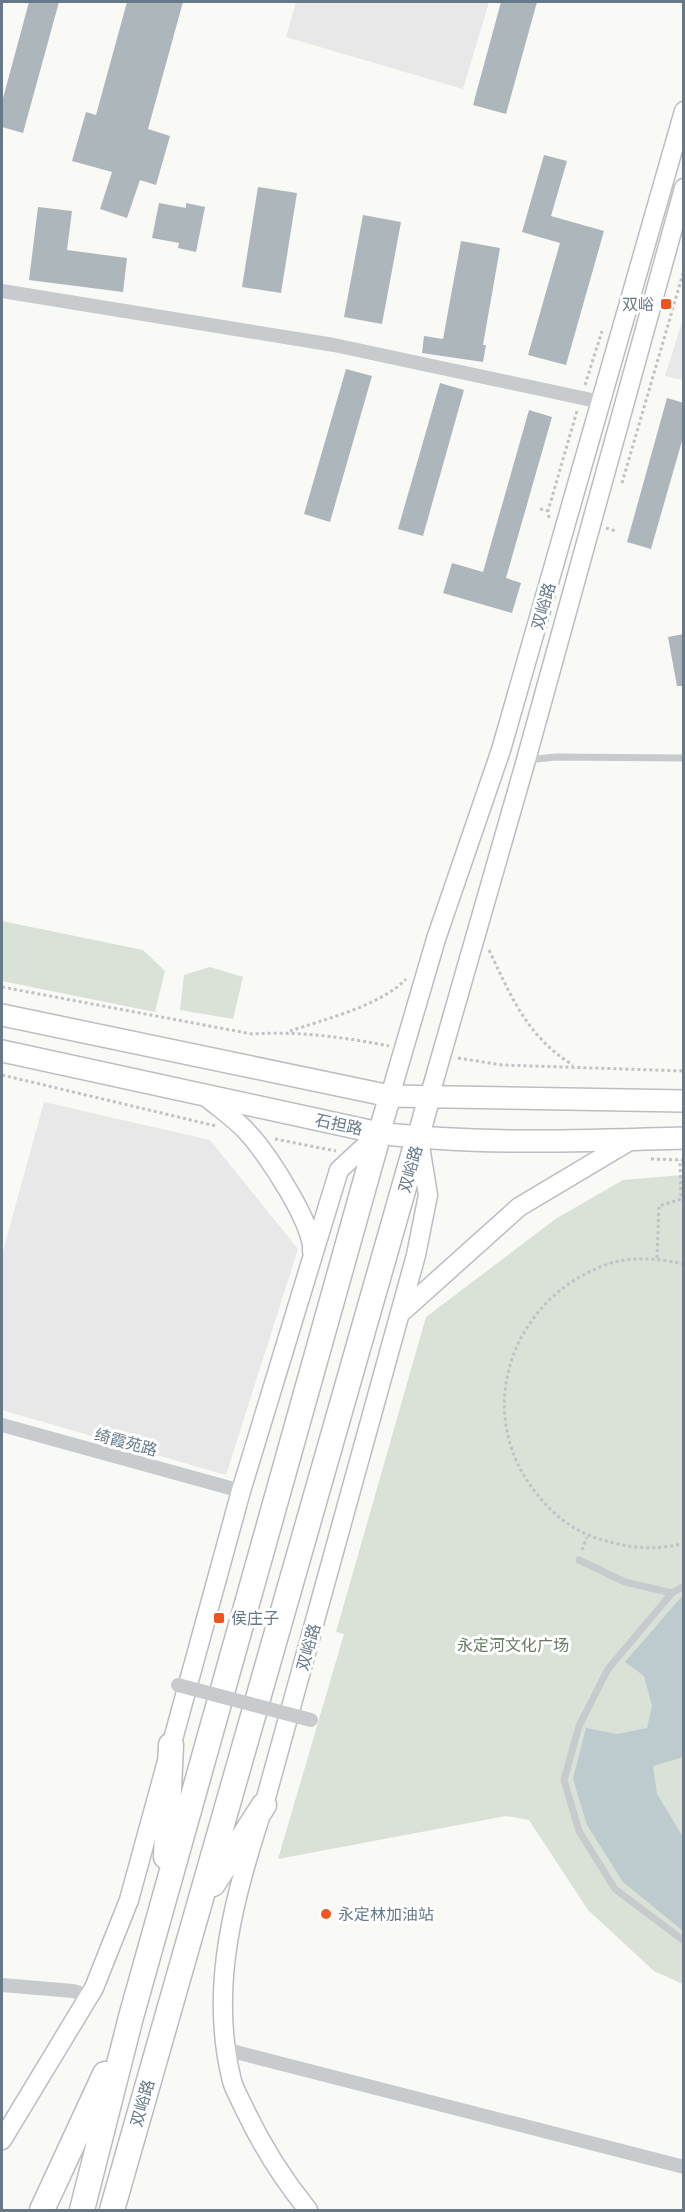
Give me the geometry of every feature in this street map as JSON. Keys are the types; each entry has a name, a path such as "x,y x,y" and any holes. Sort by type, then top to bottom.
{"highway":[{"name":"双峪路","path":"82,2211 131,2017 379,1133"},
{"name":"双峪路","path":"112,2211 418,1138"},
{"path":"164,1898 171,1745"},
{"path":"199,1907 264,1805"},
{"path":"42,2211 131,2017"}],"main road":[{"path":"2,1015 390,1096 684,1101"},
{"name":"石担路","path":"2,1051 379,1133 418,1138 684,1138"},
{"path":"379,1133 390,1096"},
{"path":"418,1138 429,1098"}],"street":[{"name":"双峪路","path":"390,1096 436,939 501,750 684,111"},
{"name":"双峪路","path":"429,1098 526,760 684,188"},
{"path":"2,291 334,345 602,402"},
{"path":"206,1096 249,1133 286,1186 313,1241 311,1262"},
{"path":"2,2140 89,1996 129,1900 241,1491 339,1170 379,1133"},
{"name":"双峪路","path":"308,2211 261,2143 232,2082 221,2000 227,1939 242,1875 264,1805 402,1312 428,1195 418,1138"},
{"path":"402,1312 519,1207 633,1139"},
{"name":"绮霞苑路","path":"2,1425 241,1491"},
{"path":"178,1684 311,1720"},
{"path":"2,1985 73,1991 89,1996"},
{"path":"228,2050 684,2167"}],"lane":[{"path":"526,760 556,757 684,758"},
{"path":"579,1560 626,1582 672,1593"},
{"path":"684,1586 672,1593 608,1669 579,1726 564,1780 579,1831 615,1889 684,1941"}],"path":[{"path":"478,927 510,999 534,1033 554,1054 574,1066"},
{"path":"286,1032 345,1014 372,1002 404,982 410,974"},
{"path":"2,987 252,1034 286,1032 345,1037 404,1049"},
{"path":"442,1056 502,1065 684,1071"},
{"path":"657,1258 659,1206 681,1199 680,1160"},
{"path":"684,1264 657,1258 613,1263 572,1280 538,1310 515,1348 504,1391 507,1436 523,1477 551,1512 588,1536 628,1548 670,1547 684,1543"},
{"path":"584,1545 588,1536"}],"shaded area":[{"path":"296,2 489,2 463,89 286,37"},
{"path":"683,319 683,380 665,376"},
{"path":"44,1102 210,1140 298,1249 226,1475 2,1410 2,1255"},
{"path":"683,1595 683,1757 653,1766 657,1794 683,1837 683,1931 623,1882 587,1825 573,1779 586,1728 617,1734 647,1728 652,1706 644,1676 625,1662"}],"green space":[{"path":"2,921 143,950 165,971 155,1012 2,981"},
{"path":"210,967 243,977 233,1019 180,1010 184,975"},
{"name":"永定河文化广场","path":"683,1175 683,1984 654,1971 588,1910 529,1820 506,1816 278,1859 344,1634 336,1632 426,1317 557,1218 623,1180"}],"building":[{"path":"29,2 59,2 23,133 2,127 2,102"},
{"path":"127,2 183,2 148,129 170,136 156,185 140,180 127,218 100,209 112,172 72,161 86,112 96,115"},
{"path":"501,2 537,2 506,114 473,105"},
{"path":"544,155 567,161 551,216 604,231 566,365 528,355 560,243 522,232"},
{"path":"258,187 297,193 281,293 242,287"},
{"path":"159,203 186,208 186,203 205,207 196,252 178,248 179,243 152,238"},
{"path":"38,207 72,211 67,250 127,258 123,292 29,280"},
{"path":"363,215 401,222 382,324 344,317"},
{"path":"461,241 500,248 483,345 486,345 483,362 422,353 424,336 443,339"},
{"path":"346,369 372,376 330,522 304,514"},
{"path":"440,383 464,390 423,536 398,529"},
{"path":"667,398 684,403 684,434 651,549 627,542"},
{"path":"529,410 552,417 506,578 521,583 512,613 443,593 452,563 483,572"},
{"path":"684,634 684,686 677,686 668,637"}],"place":[{"name":"双峪","path":"666,304"},
{"name":"侯庄子","path":"219,1618"},
{"name":"永定林加油站","path":"326,1914"}]}
